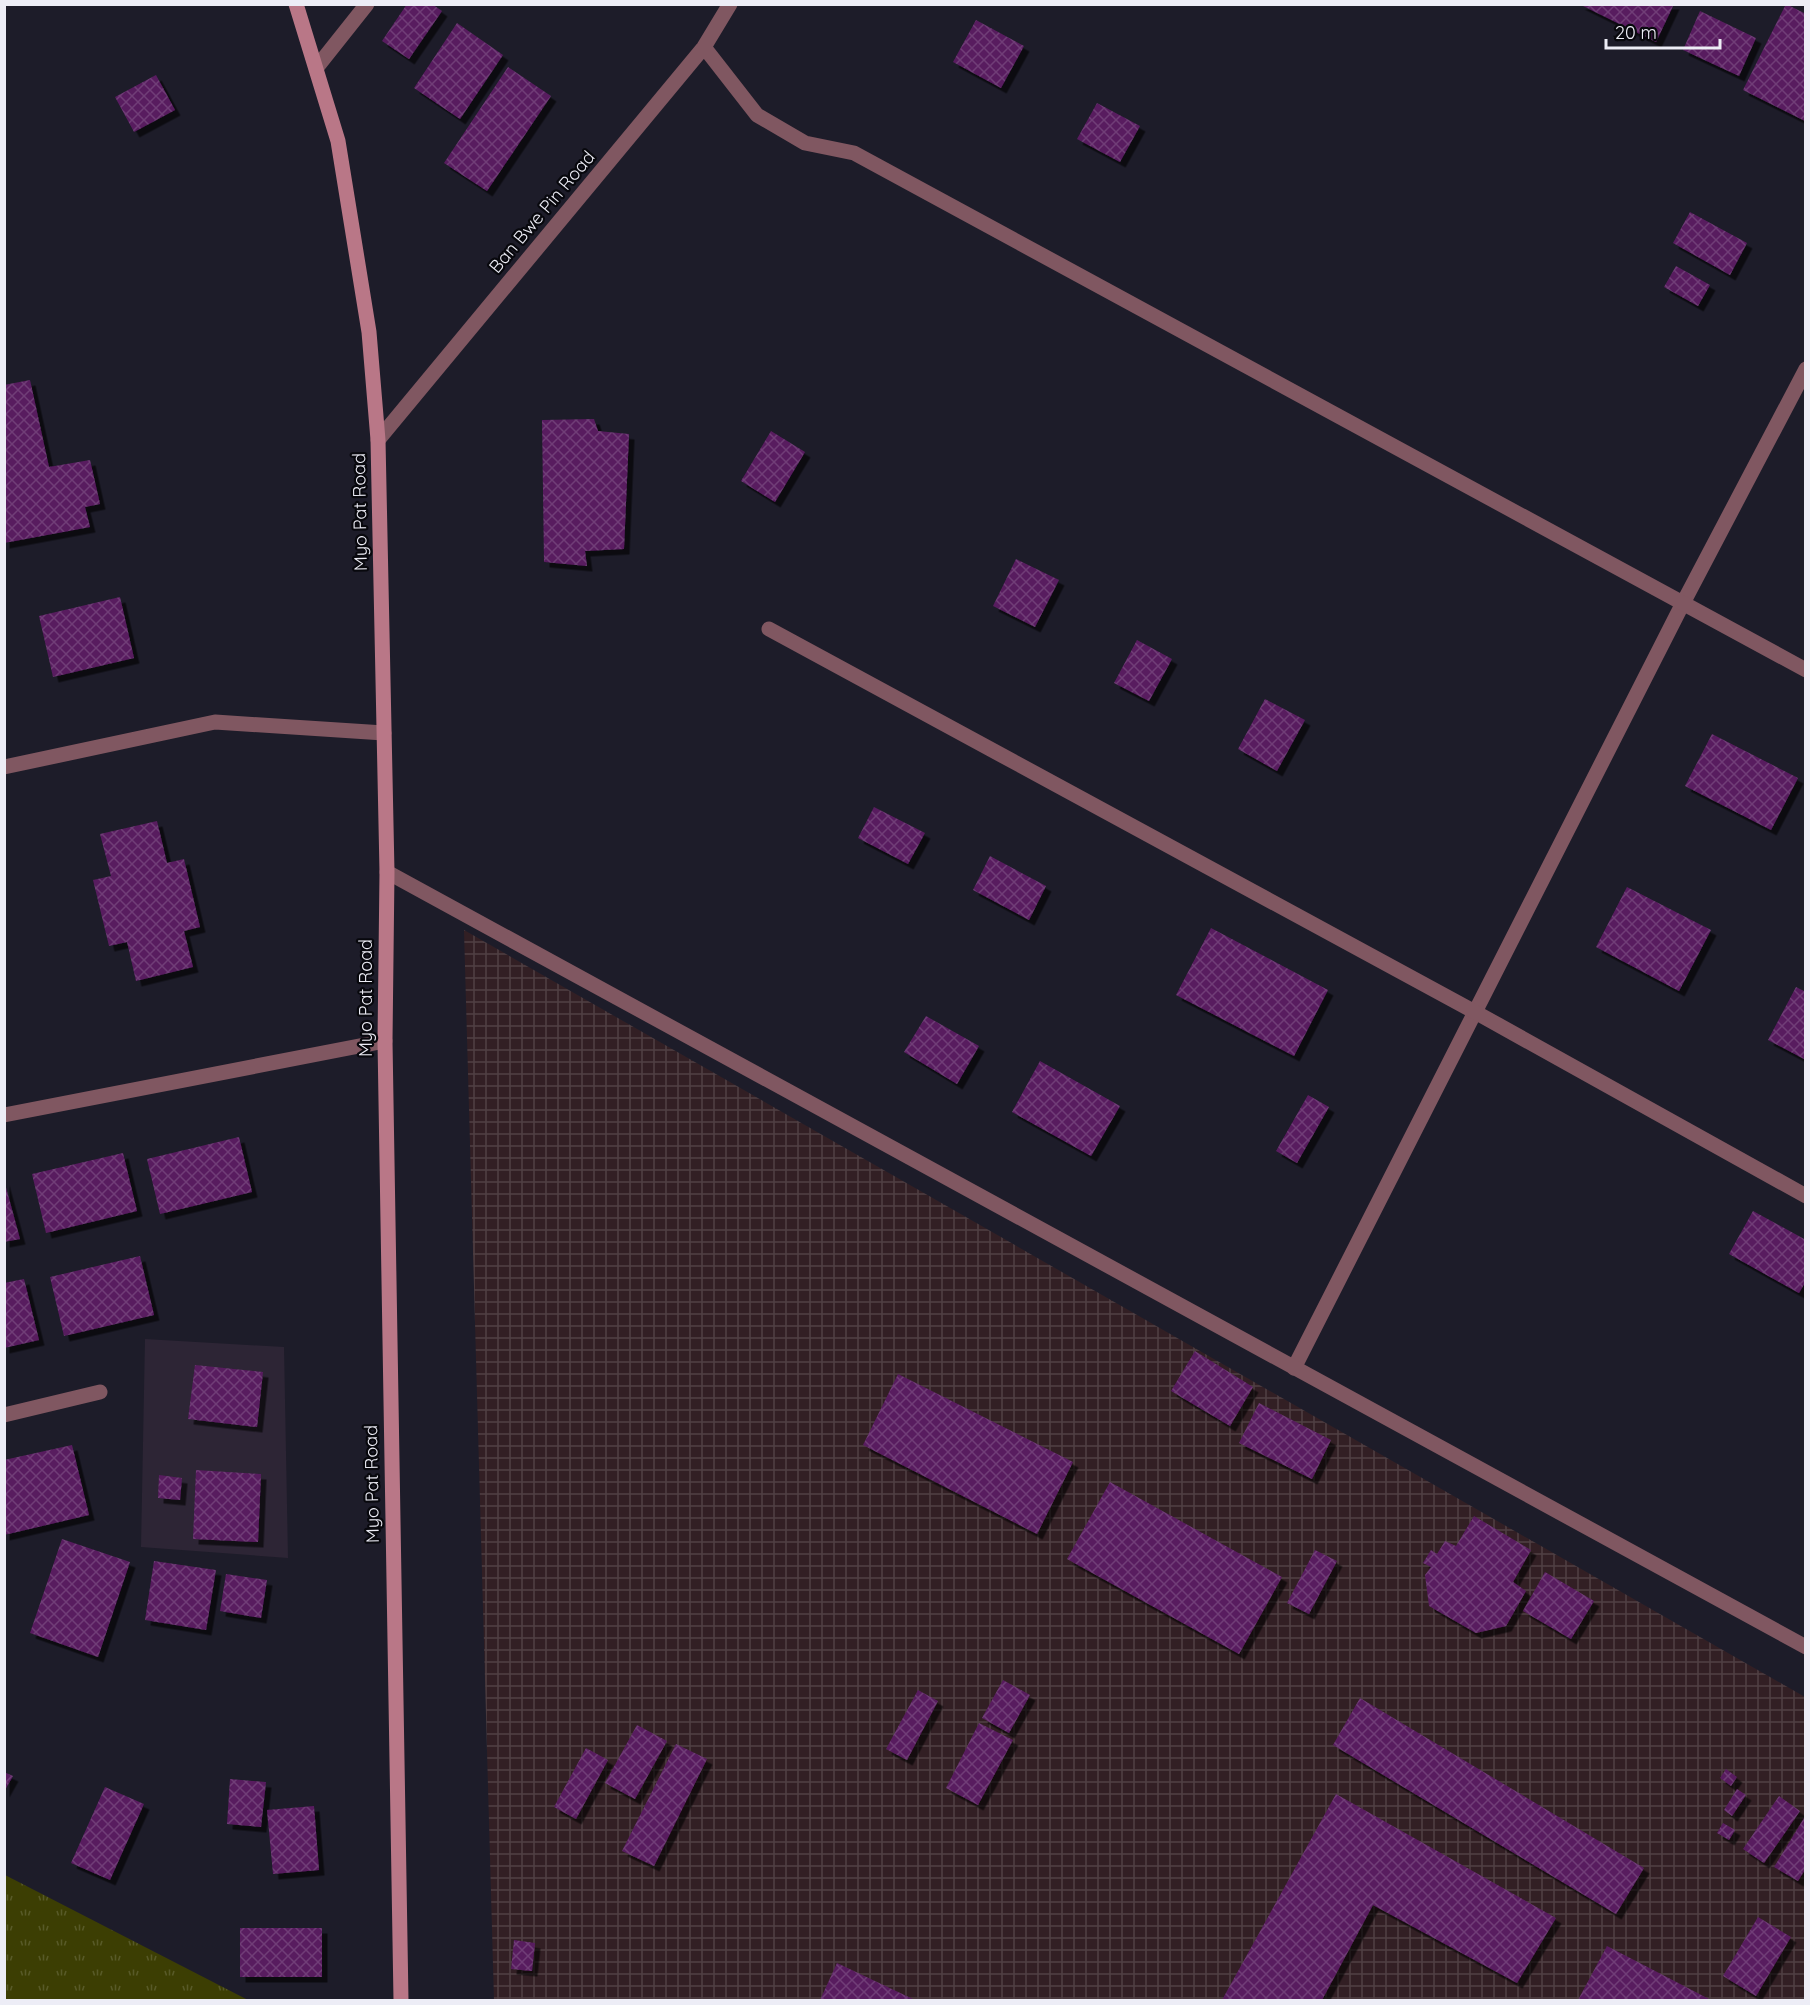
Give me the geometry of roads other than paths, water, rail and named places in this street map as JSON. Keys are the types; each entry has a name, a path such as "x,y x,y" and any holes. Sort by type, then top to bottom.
{"main road":[{"name":"Myo Pat Road","path":"297,4 338,141 369,332 378,440 387,872 385,1041 401,2001"}],"street":[{"path":"317,67 367,4"},
{"name":"Ban Bwe Pin Road","path":"378,440 704,47 730,4"},
{"path":"704,47 757,115 805,143 854,153 1806,670"},
{"path":"1294,1368 1683,605 1806,369"},
{"path":"769,629 1475,1012 1806,1196"},
{"path":"4,767 215,722 384,733"},
{"path":"387,872 1806,1647"},
{"path":"4,1115 385,1041"},
{"path":"4,1415 100,1392"}]}
